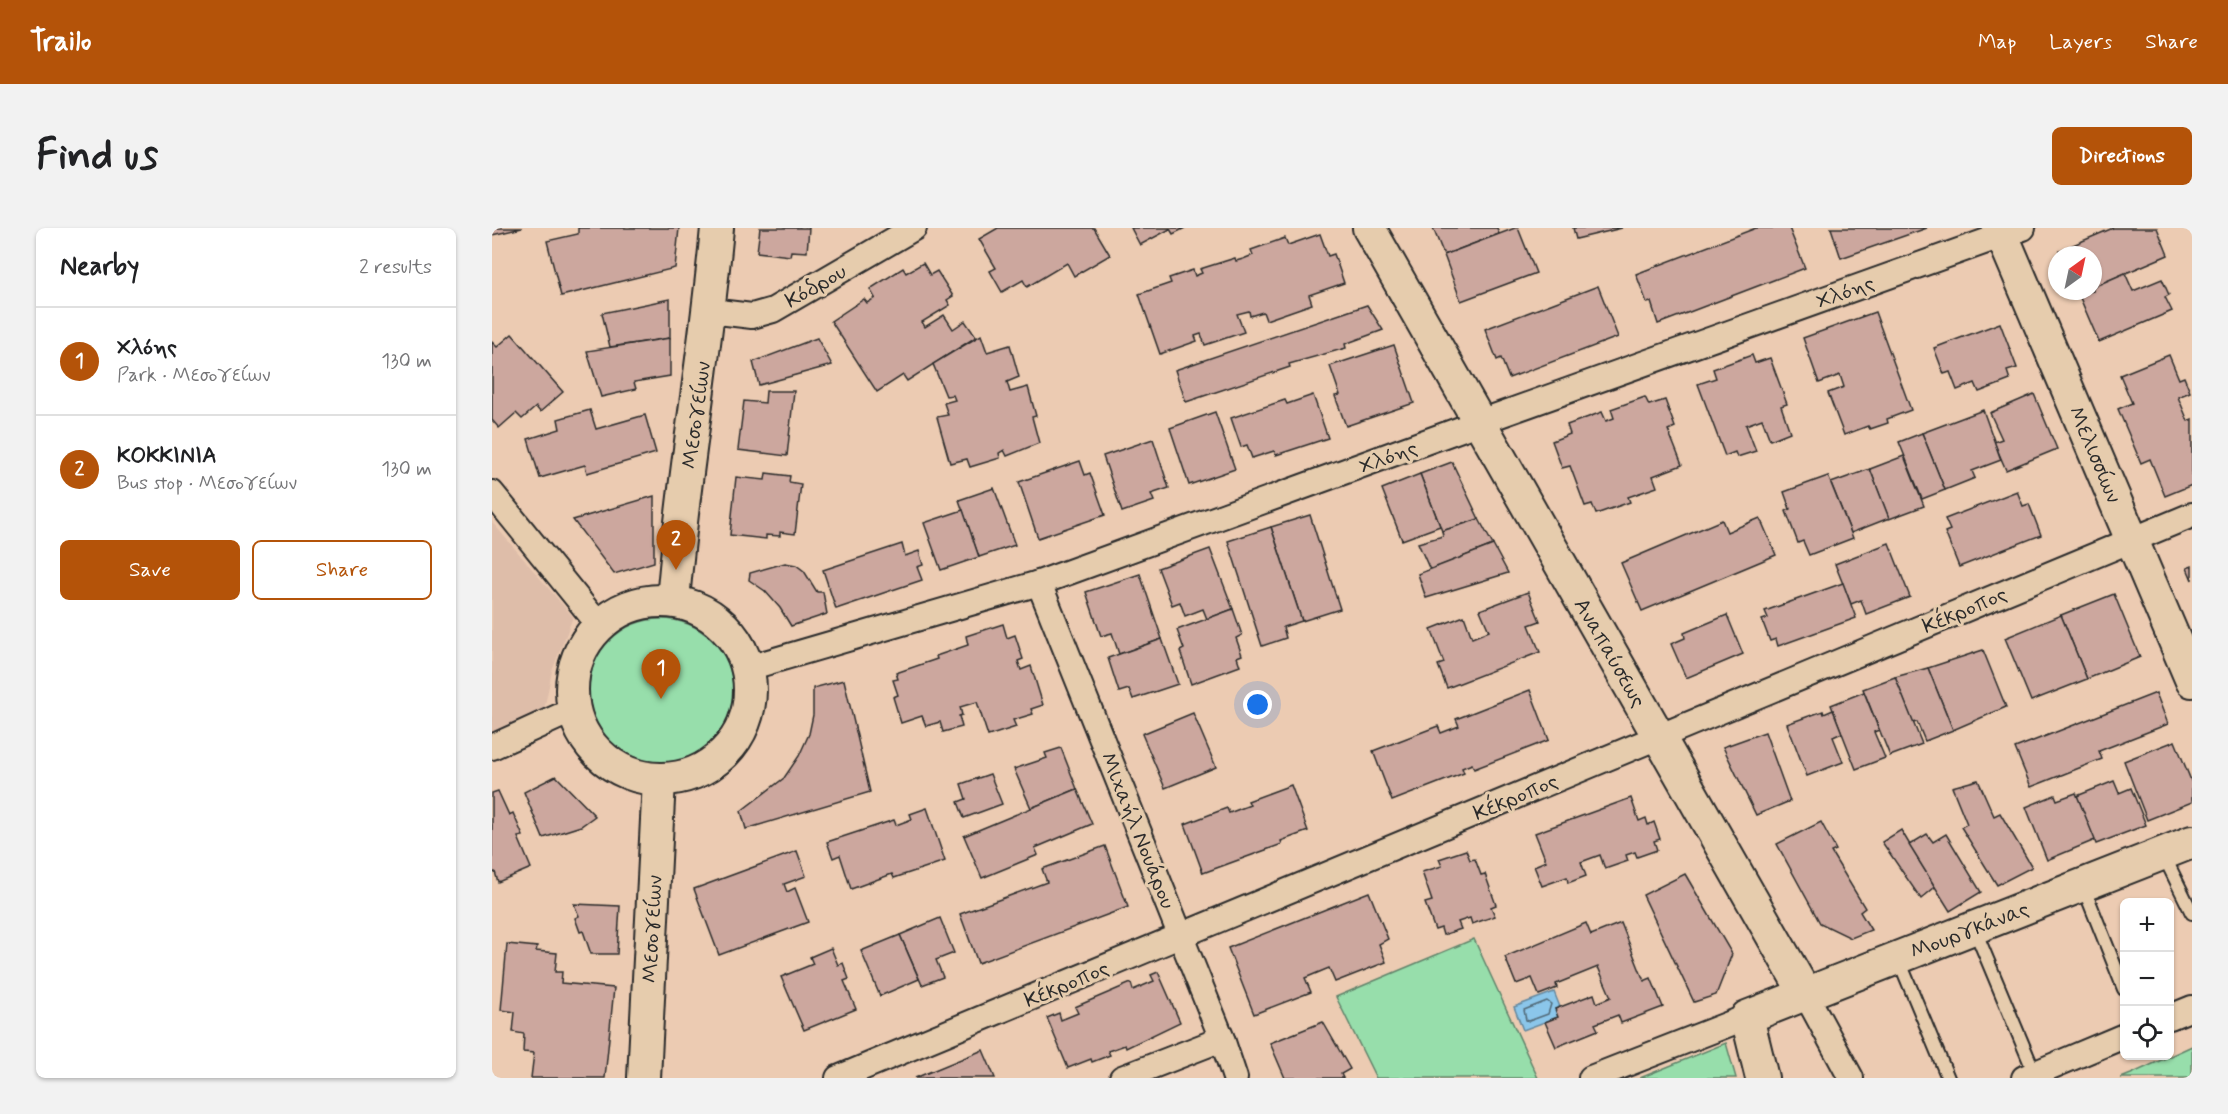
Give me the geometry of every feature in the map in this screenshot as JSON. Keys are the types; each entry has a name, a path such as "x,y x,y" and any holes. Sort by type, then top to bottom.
{"street":[{"name":"Μεσογείων","path":"673,601 682,501 710,311 717,228"},
{"name":"Κόδρου","path":"710,311 753,316 773,310 914,228"},
{"name":"Αναπαύσεως","path":"1369,228 1805,993 1851,1078"},
{"name":"Χλόης","path":"748,668 1039,583 2008,230"},
{"name":"Μελισσίων","path":"2008,230 2192,681"},
{"path":"492,493 599,625"},
{"name":"Κέκροπος","path":"838,1078 2192,514"},
{"name":"Μιχαήλ Νουάρου","path":"1039,583 1181,935 1235,1078"},
{"path":"653,601 673,601 699,609 721,624 738,644 748,668 751,696 745,723 731,747 711,765 686,776 659,780 630,774 604,760 585,737 573,711 571,687 575,664 584,643 599,625 615,613 633,605 653,601"},
{"path":"492,747 573,711"},
{"name":"Μεσογείων","path":"644,1078 659,780"},
{"name":"Μουργκάνας","path":"1747,1017 2192,842"},
{"path":"2174,1015 2192,1008"},
{"path":"1597,1077 1747,1017 1762,1078"},
{"path":"2030,1076 2120,1038"},
{"path":"1122,1078 1222,1039"}],"lane":[{"path":"2163,853 2192,913"},
{"path":"2082,885 2120,979"},
{"path":"1973,927 2030,1076"},
{"path":"1897,957 1948,1078"}],"shaded area":[{"path":"492,522 573,617 552,671 543,715 492,737"}],"green space":[{"path":"661,619 689,624 712,640 728,663 733,691 728,719 712,742 689,758 661,763 633,758 610,742 594,719 589,691 594,663 610,640 633,624"},
{"path":"1474,939 1538,1078 1376,1078 1336,997"},
{"path":"1726,1043 1736,1078 1640,1078"},
{"path":"2192,1046 2192,1078 2121,1078 2162,1060 2174,1060 2174,1054"}],"water":[{"path":"1554,992 1560,1007 1555,1009 1558,1017 1523,1030 1514,1007"}],"building":[{"path":"492,228 522,228 492,235"},
{"path":"578,228 679,228 675,268 561,296 547,241 578,234"},
{"path":"760,228 809,228 807,252 791,251 790,256 757,252"},
{"path":"998,228 1094,228 1110,255 1074,276 1067,263 1027,287 1023,280 1002,292 990,271 996,268 979,239"},
{"path":"1131,228 1185,228 1173,234 1170,229 1140,245"},
{"path":"1433,228 1497,228 1499,234 1444,255"},
{"path":"1518,228 1536,273 1461,301 1444,255"},
{"path":"1573,228 1622,228 1576,239"},
{"path":"1756,228 1789,228 1805,268 1658,324 1651,302 1647,303 1636,274"},
{"path":"1831,228 1927,228 1841,258"},
{"path":"2113,228 2157,228 2168,255 2102,283 2102,246 2071,246"},
{"path":"1320,234 1328,256 1334,254 1344,283 1309,295 1312,304 1266,320 1263,312 1250,316 1249,311 1237,314 1244,332 1205,345 1201,334 1195,336 1197,341 1160,354 1139,294 1171,283 1169,278 1193,270 1195,276 1202,273 1200,269 1235,258 1236,261 1243,259 1253,255 1251,250 1285,238 1288,245"},
{"path":"923,263 930,275 937,271 953,296 947,300 950,305 922,322 925,327 944,315 953,329 965,321 976,337 907,381 903,375 877,392 831,321 864,299 867,303 875,298 870,289 903,268 906,273"},
{"path":"2125,273 2133,291 2162,279 2169,295 2165,297 2172,311 2099,342 2081,300 2102,300 2102,283"},
{"path":"1598,286 1618,337 1509,378 1501,358 1497,360 1485,329"},
{"path":"670,299 670,338 610,347 602,313"},
{"path":"1367,305 1383,330 1345,344 1346,348 1289,364 1290,367 1186,402 1175,370"},
{"path":"1875,312 1911,410 1887,419 1888,423 1870,429 1868,426 1844,435 1828,393 1844,387 1840,375 1819,383 1803,338"},
{"path":"2000,323 2017,368 2007,371 2010,380 1979,392 1975,383 1957,390 1950,372 1944,374 1934,348"},
{"path":"512,334 563,392 540,412 536,407 522,419 516,413 499,428 492,420 492,342 497,347"},
{"path":"981,335 987,352 1010,345 1019,377 1007,382 1010,392 1028,387 1036,416 1032,417 1039,443 1007,456 1004,450 999,453 1000,458 970,467 967,459 950,463 937,417 948,415 944,403 955,400 953,395 946,396 933,364"},
{"path":"670,338 670,376 634,382 636,389 601,397 587,351"},
{"path":"817,338 832,365 759,385 753,362"},
{"path":"1394,345 1414,403 1346,426 1335,396 1340,395 1330,366"},
{"path":"1752,355 1755,363 1770,358 1787,404 1781,406 1790,432 1770,440 1762,419 1746,425 1756,451 1737,457 1735,452 1725,456 1698,384 1716,378 1713,369"},
{"path":"2169,355 2179,379 2184,377 2190,392 2178,397 2188,421 2192,419 2192,485 2165,496 2150,459 2141,463 2118,409 2132,403 2120,375"},
{"path":"766,391 794,391 787,456 738,450 744,401 765,403"},
{"path":"2034,394 2057,449 2006,470 1994,442 2002,439 1990,413"},
{"path":"1313,395 1328,438 1276,455 1274,451 1252,458 1247,445 1241,447 1231,418 1285,400 1287,404"},
{"path":"1645,397 1649,405 1665,400 1675,427 1668,430 1682,465 1653,476 1657,487 1628,497 1630,502 1596,514 1592,504 1585,506 1570,466 1562,468 1552,441 1570,434 1567,425 1602,412 1606,421 1614,418 1611,409"},
{"path":"590,410 596,429 645,415 656,453 587,473 585,465 540,478 528,439 560,429 558,419"},
{"path":"1983,410 2001,460 1972,471 1975,478 1945,490 1922,433"},
{"path":"1215,412 1235,469 1189,485 1170,428"},
{"path":"1922,433 1945,490 1922,499 1899,442"},
{"path":"1153,439 1169,488 1151,494 1154,501 1122,512 1103,456"},
{"path":"1904,456 1924,506 1889,519 1870,469"},
{"path":"1080,461 1085,475 1090,473 1105,515 1038,538 1019,482"},
{"path":"1452,462 1479,519 1442,531 1420,474"},
{"path":"1870,469 1889,518 1851,533 1831,483"},
{"path":"766,473 790,476 789,482 801,484 795,534 780,532 780,536 766,535 766,539 730,535 736,477 765,480"},
{"path":"1420,474 1440,526 1402,540 1382,489"},
{"path":"1828,476 1853,538 1809,555 1803,541 1798,543 1786,511 1790,509 1784,492"},
{"path":"994,488 1015,545 979,557 959,500"},
{"path":"2017,491 2023,506 2029,504 2041,535 1959,567 1945,532 1950,530 1945,519"},
{"path":"654,496 654,562 614,574 573,520"},
{"path":"963,510 979,557 941,570 924,523"},
{"path":"1310,515 1340,609 1302,621 1271,527"},
{"path":"1760,518 1776,555 1642,611 1621,563 1722,520 1727,532"},
{"path":"1479,519 1493,545 1430,570 1418,543 1443,536 1442,531"},
{"path":"1271,527 1302,621 1283,627 1286,638 1262,646 1228,541"},
{"path":"1889,543 1910,597 1866,614 1861,600 1851,604 1835,564"},
{"path":"902,544 905,556 919,551 923,565 917,567 922,580 836,609 823,570"},
{"path":"1493,545 1508,573 1426,598 1418,574"},
{"path":"1210,549 1233,609 1207,619 1203,609 1185,616 1180,602 1172,605 1158,568"},
{"path":"785,563 796,565 804,571 817,592 823,592 827,614 791,626 780,608 765,591 749,580 750,573"},
{"path":"2192,566 2192,580 2187,568"},
{"path":"1140,574 1162,639 1119,654 1112,633 1101,636 1086,592"},
{"path":"1843,583 1856,618 1778,646 1776,639 1770,641 1762,620 1768,618 1765,611"},
{"path":"1528,592 1540,621 1529,625 1540,652 1447,688 1438,665 1444,663 1431,629 1464,616 1472,638 1489,631 1480,610"},
{"path":"2114,594 2140,657 2087,679 2061,615"},
{"path":"1233,609 1242,635 1236,638 1242,655 1237,657 1240,666 1191,684 1180,651 1184,649 1177,630"},
{"path":"1727,615 1743,654 1686,678 1671,644 1685,638 1684,633"},
{"path":"2061,615 2087,679 2031,701 2005,638"},
{"path":"1003,624 1007,638 1015,635 1023,659 1018,661 1021,670 1031,666 1043,705 1031,709 1033,714 1013,720 1016,727 988,736 977,702 960,707 962,715 959,716 962,727 943,732 940,722 926,726 922,716 901,723 893,697 898,695 893,680 898,679 896,673 937,659 936,656 968,645 966,636"},
{"path":"1162,639 1178,684 1133,699 1129,689 1119,692 1108,658"},
{"path":"1983,650 2006,707 1953,730 1928,668"},
{"path":"1928,668 1953,730 1925,741 1917,722 1913,723 1895,677"},
{"path":"1895,677 1922,744 1890,756 1863,689"},
{"path":"844,680 870,792 746,829 741,811 784,778 799,756 809,734 813,715 813,688"},
{"path":"1530,690 1549,740 1474,769 1472,764 1462,768 1464,773 1392,801 1373,751 1438,726 1441,733 1459,726 1456,719"},
{"path":"1864,692 1879,730 1874,732 1885,758 1856,769 1831,705"},
{"path":"2156,693 2168,724 2099,751 2102,759 2031,787 2015,748"},
{"path":"1833,710 1842,733 1833,737 1843,762 1807,776 1787,724 1823,711 1824,714"},
{"path":"1193,713 1216,767 1165,788 1142,734"},
{"path":"1765,732 1790,801 1756,815 1723,747"},
{"path":"2175,741 2192,783 2192,802 2147,820 2124,761"},
{"path":"1061,748 1077,789 1031,808 1014,769 1047,758 1045,753"},
{"path":"990,774 1002,804 964,818 958,802 966,799 961,784"},
{"path":"556,776 595,816 581,826 543,838 524,792"},
{"path":"1978,780 1994,816 2000,813 2032,867 1997,885 1961,827 1967,824 1952,787"},
{"path":"2114,781 2119,793 2131,788 2146,825 2096,844 2077,796"},
{"path":"1291,785 1308,831 1281,841 1282,844 1203,873 1185,824 1227,808 1229,813 1250,805 1248,801"},
{"path":"1077,789 1092,824 1035,848 1038,855 982,878 964,836"},
{"path":"498,791 509,815 513,813 523,836 518,837 531,868 498,882 495,872 492,873 492,793"},
{"path":"2076,793 2095,840 2047,860 2026,807 2055,795 2057,800"},
{"path":"1631,798 1639,821 1646,818 1648,825 1654,822 1660,839 1654,841 1657,850 1637,857 1635,852 1626,855 1628,861 1605,869 1600,855 1581,862 1586,876 1568,883 1567,877 1542,886 1534,866 1546,861 1535,833"},
{"path":"927,808 945,861 894,878 892,874 851,889 840,855 833,858 827,842 894,820 896,825 912,819 910,814"},
{"path":"1821,822 1836,850 1831,852 1865,908 1860,912 1871,930 1851,938 1820,923 1777,844"},
{"path":"1901,830 1935,887 1921,899 1882,842"},
{"path":"1927,834 1933,842 1946,834 1981,892 1950,911 1909,845"},
{"path":"1105,846 1128,907 978,963 960,914 1047,882 1042,869"},
{"path":"1466,850 1470,860 1475,859 1481,875 1485,874 1496,905 1491,907 1495,916 1472,924 1470,918 1458,922 1461,929 1443,935 1441,928 1435,930 1425,903 1432,901 1422,872 1442,866 1439,859"},
{"path":"797,851 806,876 784,884 787,892 795,888 808,922 719,955 694,889"},
{"path":"1685,874 1732,954 1716,995 1694,1002 1643,895"},
{"path":"1369,892 1388,939 1379,944 1386,962 1335,982 1329,968 1305,978 1311,992 1254,1014 1228,948"},
{"path":"574,904 620,906 617,954 591,954 583,931 580,932 575,918 579,916"},
{"path":"940,918 954,953 936,960 943,977 922,985 900,935"},
{"path":"1586,923 1591,935 1621,923 1644,981 1651,978 1663,1007 1621,1023 1618,1015 1595,1024 1598,1030 1556,1047 1545,1022 1558,1017 1555,1009 1594,994 1597,1003 1611,997 1598,967 1556,984 1557,988 1539,995 1532,978 1516,984 1505,957"},
{"path":"900,935 919,979 880,996 861,951"},
{"path":"507,944 537,947 536,951 557,953 555,972 562,972 561,983 614,988 605,1078 531,1078 534,1053 523,1052 524,1034 513,1032 515,1012 501,1010"},
{"path":"831,948 838,965 843,963 849,979 844,981 856,1009 804,1030 781,977 813,964 810,957"},
{"path":"1158,972 1180,1022 1126,1048 1125,1045 1108,1051 1110,1055 1068,1068 1047,1018 1059,1013 1061,1020 1078,1013 1075,1007 1131,983 1133,990 1154,981 1151,975"},
{"path":"1323,1022 1350,1069 1341,1074 1343,1078 1285,1078 1270,1043"},
{"path":"983,1050 995,1078 915,1078"}],"place":[{"name":"ΚΟΚΚΙΝΙΑ","path":"676,570"},
{"name":"Χλόης","path":"661,699"}]}
